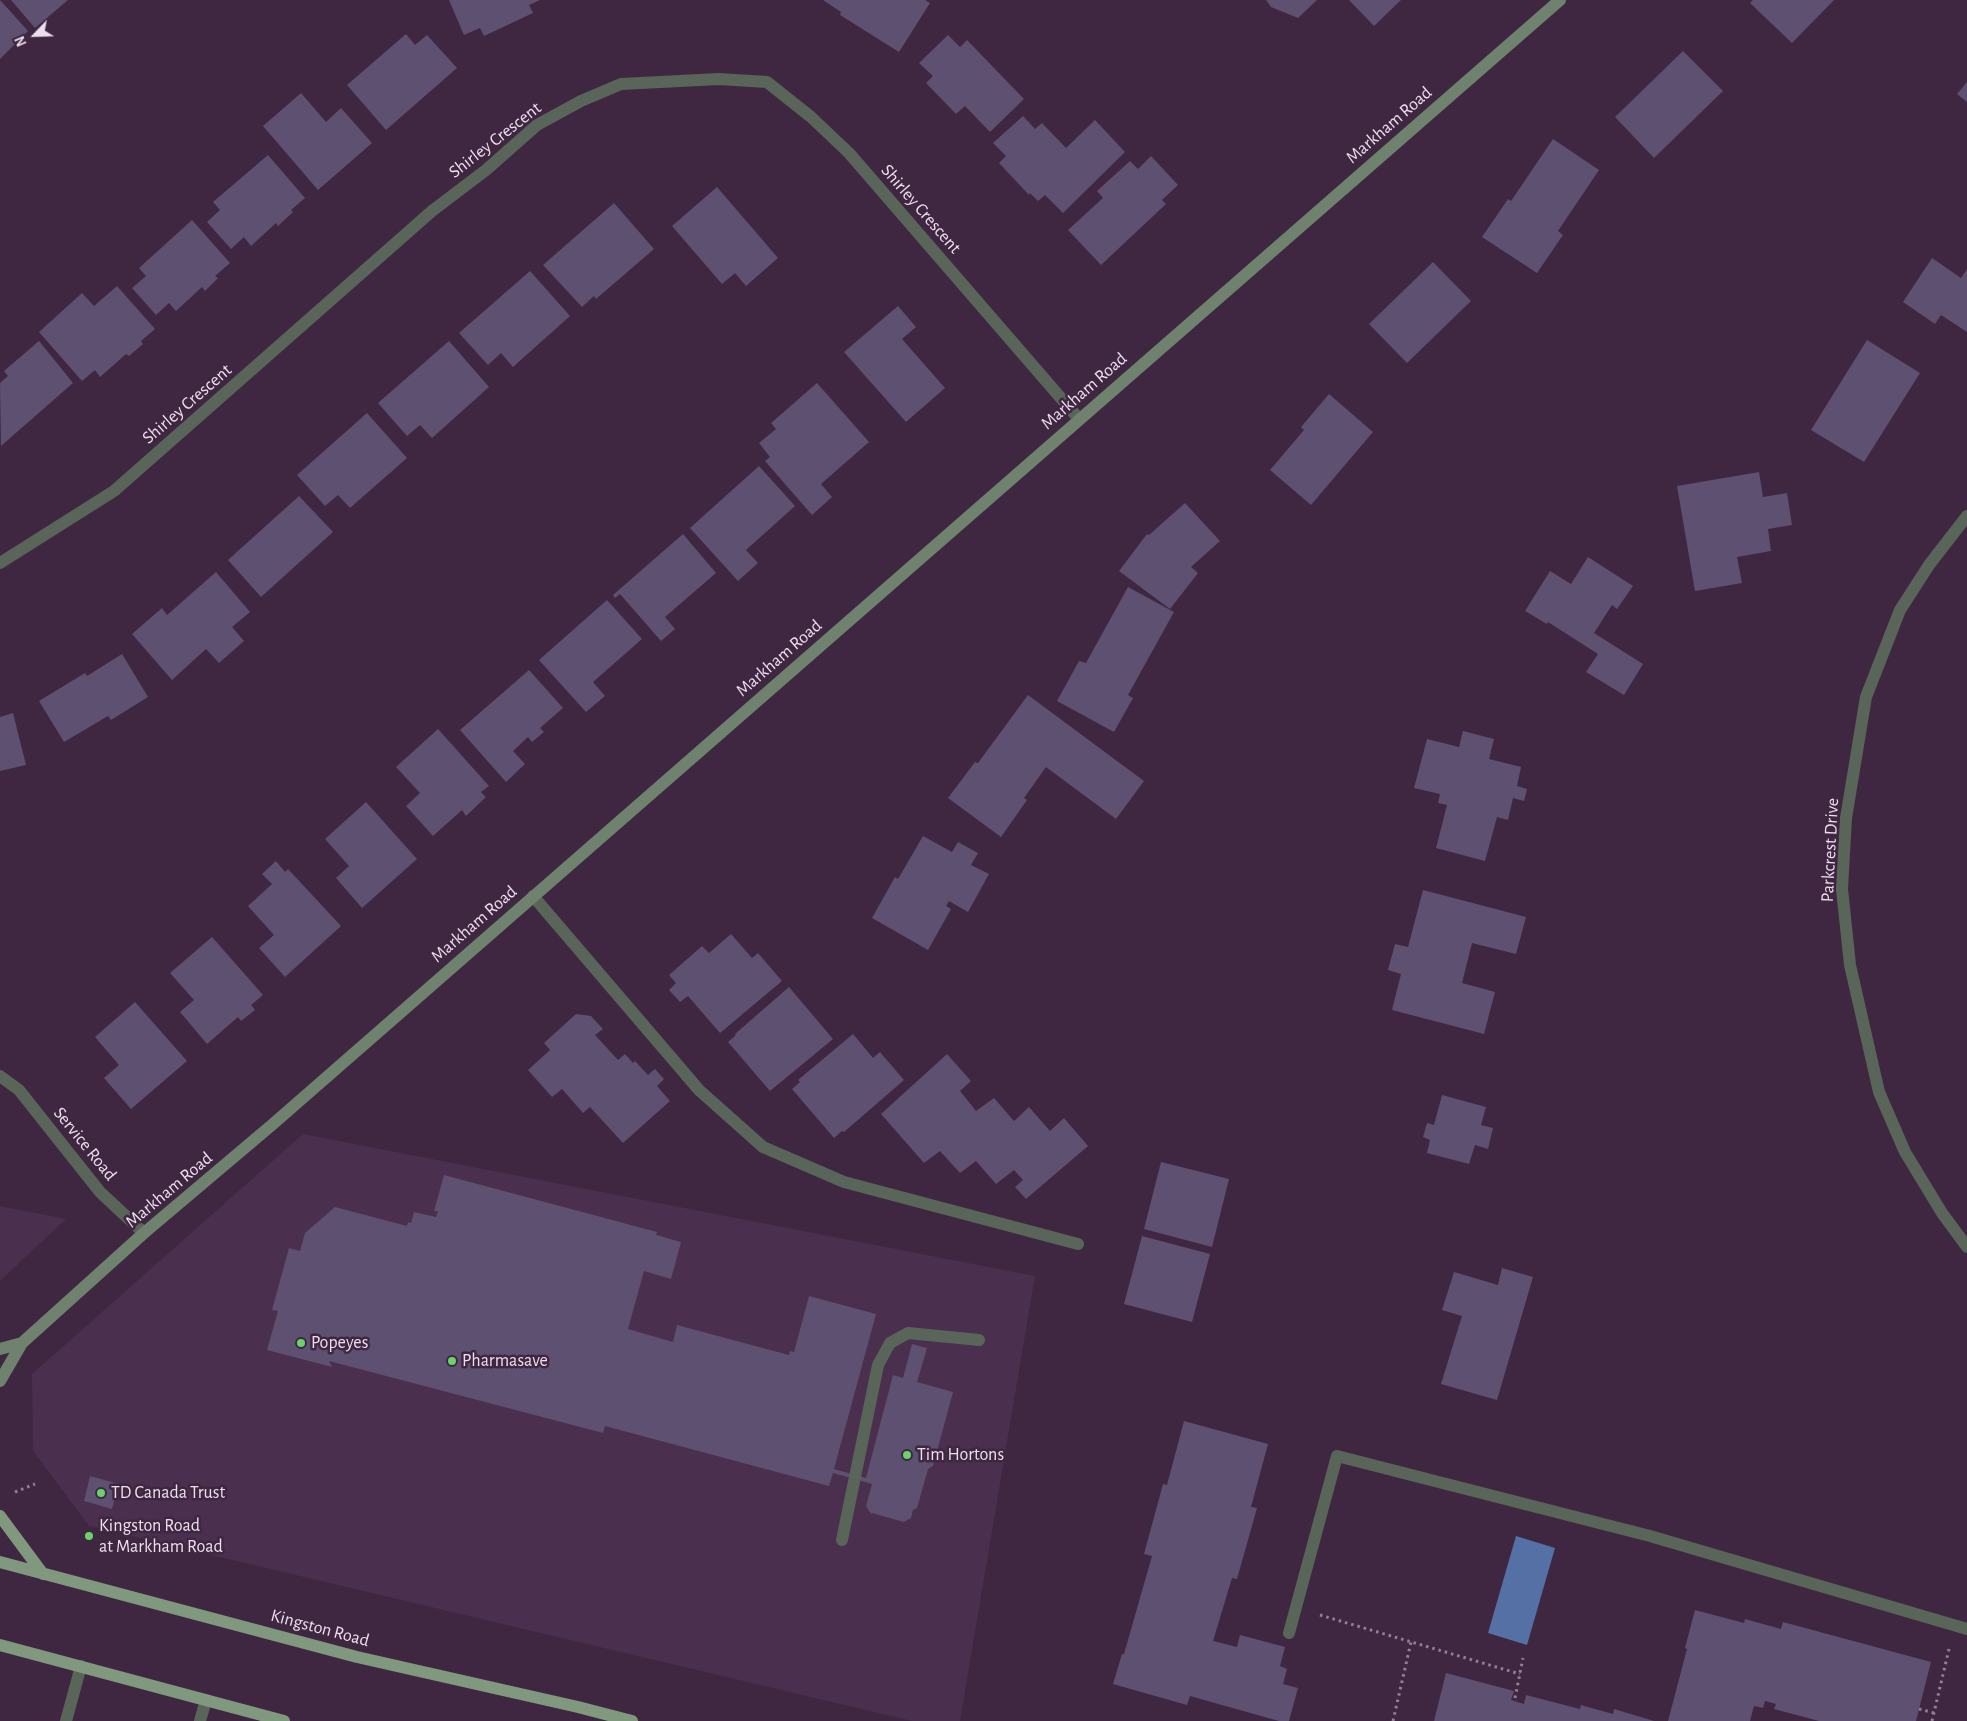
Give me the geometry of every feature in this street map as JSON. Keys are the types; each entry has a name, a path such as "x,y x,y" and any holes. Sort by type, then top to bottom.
{"main road":[{"path":"0,1516 44,1574"},
{"name":"Kingston Road","path":"0,1562 357,1657 632,1721"},
{"path":"0,1645 284,1721"}],"street":[{"name":"Markham Road","path":"0,1381 22,1343 144,1233 274,1124 1560,0"},
{"name":"Shirley Crescent","path":"0,563 114,491 432,210 486,170 537,125 581,101 621,84 719,79 767,82 811,117 850,153 1079,419"},
{"name":"Parkcrest Drive","path":"1967,516 1929,565 1900,610 1866,697 1846,818 1842,889 1850,965 1879,1092 1904,1152 1942,1213 1967,1247"},
{"path":"533,896 699,1090 763,1147 844,1182 1078,1244"},
{"name":"Service Road","path":"0,1076 19,1090 100,1192 144,1233"},
{"path":"842,1540 878,1365 890,1342 908,1333 979,1340"},
{"name":"Markham Road","path":"0,1349 22,1343"},
{"path":"1288,1633 1337,1456 1650,1536 1961,1627"},
{"path":"66,1721 81,1666"},
{"path":"200,1721 206,1700"}],"path":[{"path":"15,1492 35,1484"},
{"path":"1296,1607 1520,1674"},
{"path":"1932,1721 1961,1627"},
{"path":"1393,1721 1411,1642"},
{"path":"1515,1698 1523,1658"},
{"path":"1919,1709 1934,1713"}],"shaded area":[{"path":"303,1134 1035,1276 960,1721 912,1721 89,1526 33,1451 32,1374"},
{"path":"0,1206 66,1219 0,1281"}],"water":[{"path":"1516,1536 1555,1548 1527,1645 1488,1633"}],"building":[{"path":"0,0 28,31 0,59"},
{"path":"11,0 68,0 35,28"},
{"path":"449,0 540,0 529,5 533,13 484,36 480,28 464,35"},
{"path":"823,0 925,0 930,3 899,52 840,15 841,12"},
{"path":"1266,0 1317,0 1298,18 1271,7"},
{"path":"1349,0 1401,0 1374,26"},
{"path":"1753,0 1834,0 1792,43 1750,3"},
{"path":"406,34 415,45 427,35 457,68 386,130 347,85"},
{"path":"948,35 960,47 967,40 1024,99 990,132 965,106 956,114 926,83 933,76 919,63"},
{"path":"1683,51 1723,91 1654,158 1615,117"},
{"path":"1967,82 1967,102 1957,94"},
{"path":"301,93 326,122 341,108 372,143 318,190 263,126"},
{"path":"1023,116 1035,129 1042,123 1066,148 1095,120 1125,152 1063,213 1045,195 1038,201 1030,193 1029,195 999,163 1006,156 993,143"},
{"path":"1553,139 1599,170 1558,231 1563,235 1537,273 1482,237 1508,199 1511,201"},
{"path":"268,155 305,198 291,210 293,212 278,226 276,223 251,246 244,237 231,249 207,222 220,210 213,202"},
{"path":"1151,156 1178,185 1162,200 1166,204 1101,265 1068,230 1103,198 1097,191 1130,161 1138,169"},
{"path":"717,187 778,258 746,286 735,273 722,284 672,226"},
{"path":"614,203 654,249 596,299 594,296 582,307 543,265"},
{"path":"192,220 230,263 215,276 218,278 205,291 202,287 176,311 169,303 156,315 132,288 146,276 139,268"},
{"path":"1932,258 1961,278 1967,269 1967,332 1941,315 1935,324 1903,302"},
{"path":"1433,262 1471,301 1407,363 1369,324"},
{"path":"530,271 570,316 513,367 501,353 488,365 459,333"},
{"path":"117,286 155,329 141,341 143,344 129,356 126,354 100,377 95,370 82,381 39,332 82,293 94,306"},
{"path":"898,306 916,327 902,339 945,388 906,422 844,352"},
{"path":"1867,340 1920,373 1864,462 1811,430"},
{"path":"39,341 73,383 1,446 0,383 8,376 4,371"},
{"path":"449,341 489,387 432,438 420,425 407,436 378,403"},
{"path":"817,383 869,442 821,484 832,497 812,515 765,461 770,457 759,443 776,429 771,423"},
{"path":"1329,394 1373,432 1311,505 1270,470 1304,430 1301,427"},
{"path":"367,413 407,458 350,508 338,495 325,506 297,475"},
{"path":"759,466 795,506 746,550 758,563 738,581 690,528"},
{"path":"1759,472 1763,497 1787,493 1792,525 1768,529 1771,551 1737,557 1742,583 1695,591 1677,486"},
{"path":"299,496 333,532 261,597 228,560"},
{"path":"1185,503 1220,541 1191,567 1198,573 1170,609 1119,571 1147,534 1149,535"},
{"path":"683,534 716,573 665,617 675,629 661,641 620,594 615,598 613,595"},
{"path":"1588,557 1633,586 1617,609 1612,605 1594,633 1643,664 1624,695 1586,672 1598,654 1548,622 1547,624 1525,611 1550,571 1571,584"},
{"path":"216,572 250,612 232,627 244,641 219,663 206,649 172,680 132,634 162,608 167,615"},
{"path":"1128,587 1174,612 1128,695 1133,698 1114,732 1057,701 1079,661 1086,663"},
{"path":"607,600 642,639 593,682 605,696 586,712 539,660"},
{"path":"122,654 148,697 111,720 108,716 64,742 39,701 85,673 87,676"},
{"path":"529,670 563,708 540,728 544,732 532,742 528,737 513,751 525,764 506,782 460,730"},
{"path":"1028,695 1144,781 1116,819 1046,767 1024,798 1027,800 1001,837 948,798 975,762 978,763"},
{"path":"13,713 26,765 0,771 0,717"},
{"path":"438,729 489,786 481,792 486,797 466,816 462,810 433,836 406,806 420,793 396,767"},
{"path":"1463,731 1494,739 1489,759 1521,767 1517,786 1527,789 1524,801 1513,798 1508,820 1497,817 1485,861 1436,848 1447,805 1438,803 1440,794 1414,788 1427,739 1459,747"},
{"path":"366,802 417,859 362,908 336,878 349,866 325,839"},
{"path":"923,836 952,852 958,842 978,853 971,865 989,874 968,912 949,901 946,906 951,909 928,950 872,918 895,877 898,879"},
{"path":"276,861 285,872 288,869 341,926 285,977 259,948 274,935 248,906 272,884 262,874"},
{"path":"1423,890 1526,917 1516,954 1472,943 1462,983 1495,992 1484,1034 1392,1010 1401,974 1388,970 1395,944 1408,947"},
{"path":"731,934 752,958 758,953 782,981 720,1033 688,996 680,1002 669,990 676,983 669,975 702,946 709,953"},
{"path":"212,937 263,995 251,1005 255,1010 241,1021 238,1017 207,1044 180,1012 194,1000 170,973"},
{"path":"789,987 833,1039 770,1091 728,1042"},
{"path":"135,1002 187,1061 131,1109 104,1078 119,1065 95,1037"},
{"path":"576,1014 591,1016 603,1029 595,1035 618,1060 625,1054 633,1063 635,1061 648,1075 655,1069 664,1079 657,1086 670,1101 623,1143 590,1107 583,1113 562,1089 552,1097 528,1070 550,1050 544,1043"},
{"path":"853,1034 873,1058 880,1052 904,1080 844,1132 842,1131 834,1138 792,1089 800,1082 798,1080"},
{"path":"947,1054 971,1081 960,1091 976,1111 994,1098 1014,1121 1029,1107 1050,1131 1064,1118 1088,1146 1026,1199 1015,1187 1023,1180 1014,1170 996,1184 976,1161 960,1173 940,1151 924,1163 881,1114"},
{"path":"1442,1095 1486,1107 1481,1125 1493,1128 1488,1149 1475,1145 1469,1164 1427,1153 1430,1140 1423,1137 1427,1123 1434,1125"},
{"path":"1161,1162 1229,1179 1212,1247 1144,1229"},
{"path":"444,1175 657,1232 656,1235 681,1242 671,1279 644,1271 628,1329 673,1342 677,1325 789,1355 790,1351 794,1352 809,1296 876,1314 834,1469 866,1478 893,1375 903,1378 912,1344 927,1348 917,1382 953,1392 933,1466 928,1469 917,1508 913,1510 911,1518 904,1522 871,1514 866,1506 872,1484 833,1473 829,1486 605,1426 603,1433 329,1361 332,1367 267,1350 278,1311 272,1310 289,1248 300,1251 305,1233 335,1207 407,1226 408,1222 411,1223 414,1212 436,1217 438,1211 434,1211"},
{"path":"1142,1236 1210,1254 1192,1322 1124,1304"},
{"path":"1502,1268 1533,1277 1497,1400 1441,1384 1462,1316 1442,1310 1454,1272 1498,1285"},
{"path":"1184,1421 1268,1444 1251,1507 1257,1508 1237,1579 1232,1578 1213,1641 1237,1647 1240,1635 1285,1647 1280,1666 1287,1669 1283,1684 1298,1688 1289,1721 1279,1721 1190,1696 1187,1705 1113,1684 1122,1654 1124,1654 1152,1556 1144,1554 1163,1484 1167,1485"},
{"name":"TD Canada Trust","path":"90,1476 119,1484 112,1509 84,1501"},
{"path":"1695,1610 1744,1623 1745,1619 1781,1629 1783,1622 1931,1662 1916,1721 1819,1721 1774,1709 1776,1704 1765,1701 1763,1708 1754,1706 1750,1721 1668,1721"},
{"path":"1446,1673 1514,1691 1511,1700 1524,1704 1526,1695 1580,1709 1581,1705 1613,1714 1614,1709 1654,1721 1434,1721"}],"place":[{"name":"Popeyes","path":"301,1343"},
{"name":"Pharmasave","path":"452,1361"},
{"name":"Tim Hortons","path":"907,1455"},
{"name":"TD Canada Trust","path":"101,1493"},
{"name":"Kingston Road at Markham Road","path":"89,1536"}]}
